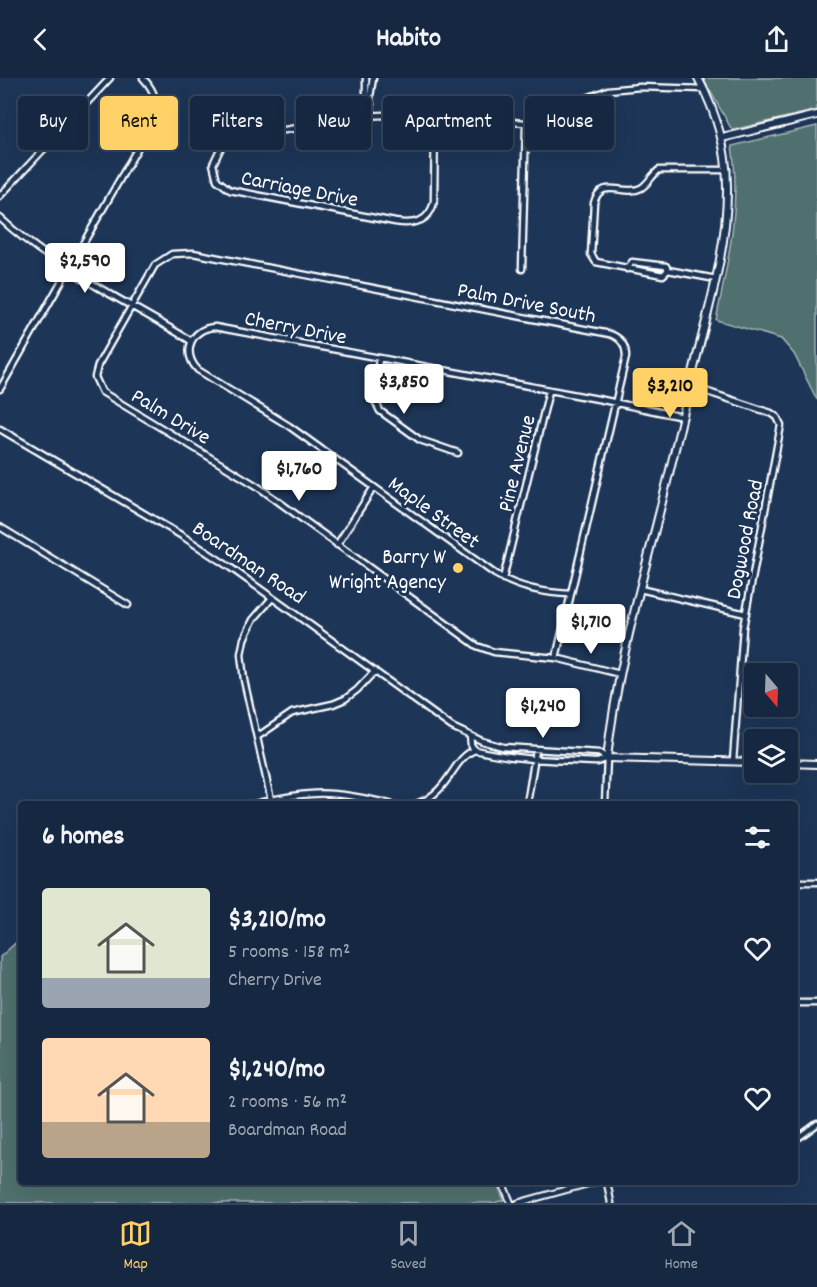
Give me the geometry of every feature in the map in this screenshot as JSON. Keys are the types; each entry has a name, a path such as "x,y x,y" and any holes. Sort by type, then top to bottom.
{"street":[{"path":"0,196 110,78"},
{"path":"0,389 153,120 156,104 154,94 144,78"},
{"path":"366,78 367,96"},
{"path":"370,96 373,78"},
{"path":"605,801 607,758 621,674 716,279 726,214 727,170 722,138 715,114 698,78"},
{"name":"Carriage Drive","path":"592,96 608,90 649,87 704,89"},
{"path":"722,138 817,115"},
{"name":"Carriage Drive","path":"296,128 233,132 225,139 213,160 215,176 223,186 230,190 395,222 416,223 430,213 434,201 435,150"},
{"path":"522,269 525,150"},
{"path":"668,270 663,275 596,262 593,259 591,254 595,196 606,188 636,189 642,187 652,175 664,169 727,170"},
{"path":"0,218 68,271 191,341"},
{"name":"Palm Drive South","path":"131,307 153,268 159,262 172,254 187,252 610,334 620,339 626,353 616,403 556,658"},
{"path":"627,269 632,262 638,262 666,266 668,270 716,279"},
{"name":"Palm Drive","path":"131,307 96,369 96,381 102,392 258,486 477,646 494,652 556,658 621,674"},
{"name":"Cherry Drive","path":"191,341 200,331 215,327 683,417"},
{"name":"Maple Street","path":"191,341 189,356 198,370 289,426 503,579 538,591 570,594"},
{"path":"379,359 373,393 377,408 420,440 458,453"},
{"name":"Dogwood Road","path":"690,386 771,413 779,419 781,425 746,614 733,761"},
{"name":"Pine Avenue","path":"503,579 549,390"},
{"name":"Boardman Road","path":"0,429 188,540 453,727 470,736 504,747 599,753 607,758"},
{"path":"337,544 374,487"},
{"path":"0,527 128,605"},
{"path":"640,589 746,614"},
{"path":"272,598 253,620 242,646 244,680 272,801"},
{"path":"256,737 292,713 345,699 375,671"},
{"path":"423,801 440,790 465,756 475,750 471,745 470,736"},
{"name":"Boardman Road","path":"475,750 510,758 534,760 598,762 607,758 744,762"},
{"path":"527,801 536,750"},
{"path":"798,764 817,764"},
{"path":"274,801 289,795 326,792 377,801"},
{"path":"798,882 817,882"},
{"path":"798,1003 817,1003"},
{"path":"798,1138 817,1124"},
{"path":"503,1185 511,1203"},
{"path":"518,1203 584,1185"},
{"path":"608,1185 611,1203"}],"green space":[{"path":"703,78 817,78 817,110 732,130"},
{"path":"817,126 817,400 794,354 781,339 716,320 732,234 735,190 732,146"},
{"path":"18,941 18,1185 497,1185 504,1200 494,1203 0,1203 0,957"}],"place":[{"name":"Barry W Wright Agency","path":"458,568"}]}
